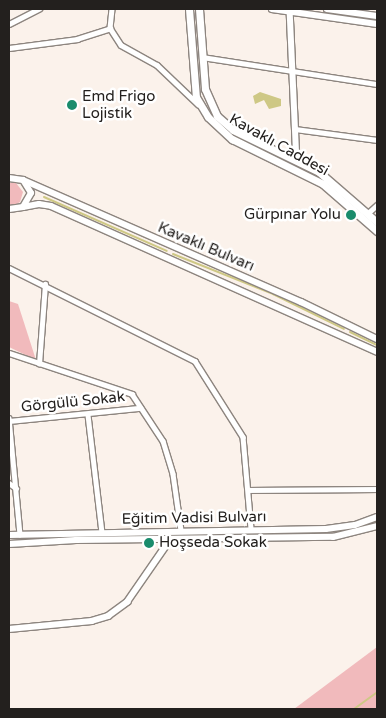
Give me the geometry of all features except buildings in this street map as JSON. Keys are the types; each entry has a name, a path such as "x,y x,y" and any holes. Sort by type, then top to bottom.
{"main road":[{"path":"189,9 194,85 200,107"},
{"name":"Kavaklı Caddesi","path":"199,9 204,89 218,116 233,130 331,181 377,222"},
{"name":"Kavaklı Caddesi","path":"200,107 232,139 323,184 377,231"},
{"name":"Kavaklı Bulvarı","path":"9,174 294,299 377,340"},
{"name":"Kavaklı Bulvarı","path":"9,178 21,179"},
{"path":"21,179 30,194 23,207"},
{"name":"Kavaklı Bulvarı","path":"9,209 39,204 50,206 377,352"},
{"name":"Eğitim Vadisi Bulvarı","path":"9,535 181,530 326,529 355,525 377,517"},
{"name":"Eğitim Vadisi Bulvarı","path":"9,544 76,540 333,537 377,526"},
{"path":"181,530 181,539"}],"street":[{"path":"9,24 39,9"},
{"path":"112,9 110,28 121,45 157,65 200,107"},
{"path":"272,9 290,10 377,24"},
{"path":"327,9 377,16"},
{"path":"290,10 297,162"},
{"path":"9,42 11,48 77,39 110,28"},
{"path":"201,57 377,84"},
{"path":"296,129 377,140"},
{"path":"367,214 377,204"},
{"path":"9,268 45,284 195,361 243,437 251,529"},
{"path":"39,364 45,284"},
{"path":"9,353 132,394 163,441 173,474 181,530"},
{"name":"Görgülü Sokak","path":"9,420 88,415 140,408"},
{"path":"88,415 102,532"},
{"path":"9,420 20,534"},
{"path":"9,483 16,488"},
{"path":"248,490 377,489"},
{"path":"9,629 92,621 108,616 127,602 170,540"}],"shaded area":[{"path":"260,92 281,99 281,106 269,109 264,100 255,104 253,96"},
{"path":"9,183 16,183 23,192 20,202 13,206 9,205"},
{"path":"9,301 18,304 36,360 9,347"},
{"path":"377,647 377,709 294,709"}],"waterway":[{"path":"44,197 167,251"},
{"path":"173,254 273,294 344,329"},
{"path":"350,332 377,345"},
{"path":"354,709 377,692"}],"place":[{"name":"Emd Frigo Lojistik","path":"72,105"},
{"name":"Gürpınar Yolu","path":"351,215"},
{"name":"Hoşseda Sokak","path":"149,543"}]}
